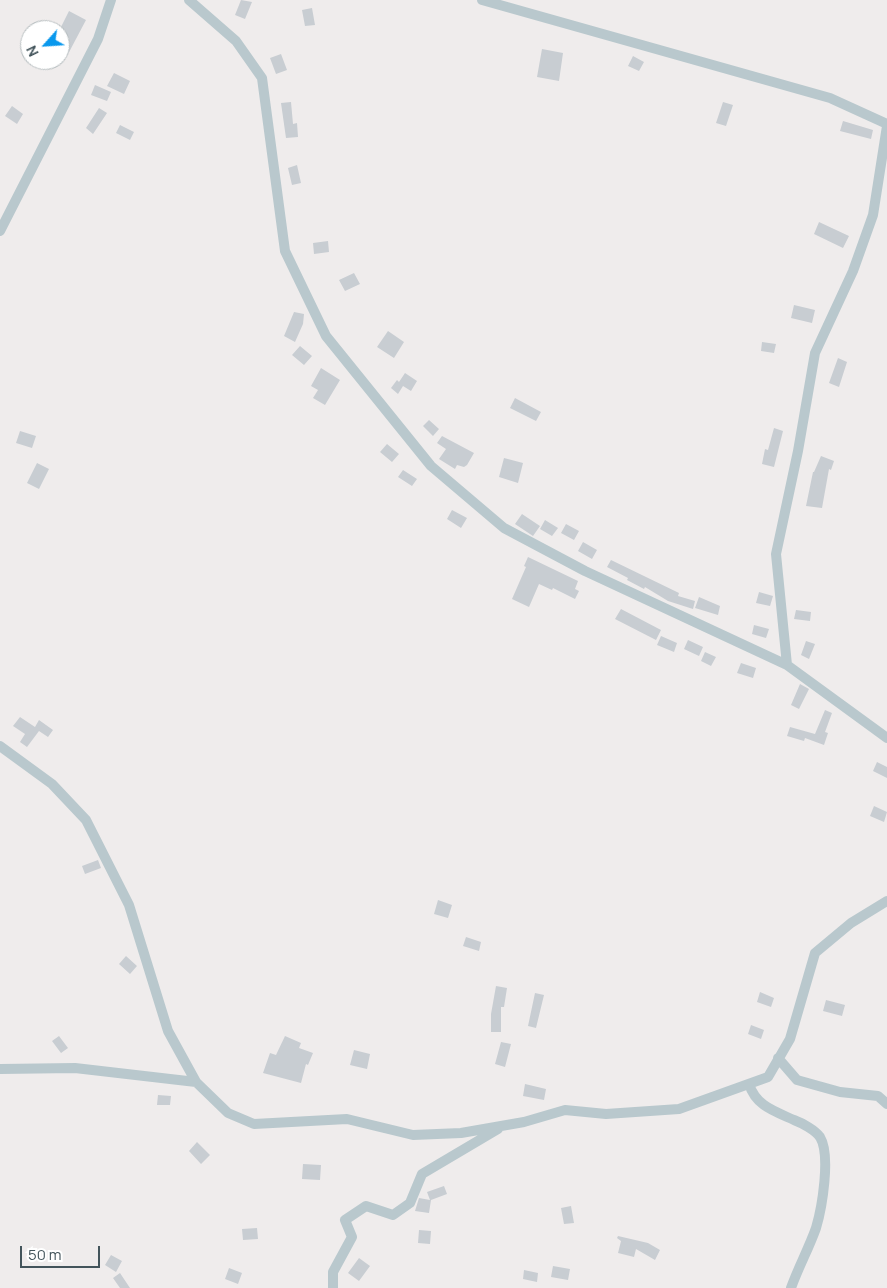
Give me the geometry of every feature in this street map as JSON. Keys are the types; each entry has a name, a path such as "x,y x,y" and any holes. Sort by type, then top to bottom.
{"street":[{"path":"0,231 98,40 112,0"},
{"path":"189,0 236,41 262,78 285,252 326,336 431,466 504,528 585,571 787,665 887,738"},
{"path":"482,0 830,98 887,125 873,215 853,271 815,353 798,450 776,554 787,665"},
{"path":"0,746 52,784 86,820 129,905 168,1032 196,1082 228,1113 254,1124 347,1119 413,1136 461,1133 506,1125 565,1110 606,1114 679,1109 768,1077 790,1039 815,953 851,923 887,902"},
{"path":"778,1058 797,1080 840,1092 878,1096 887,1104"},
{"path":"0,1069 75,1068 196,1082"},
{"path":"749,1084 752,1094 761,1104 800,1122 819,1136 825,1153 824,1178 816,1228 790,1288"},
{"path":"333,1288 333,1272 352,1237 345,1220 366,1206 393,1215 410,1203 422,1174 506,1125"}],"building":[{"path":"241,0 252,2 245,19 235,15"},
{"path":"312,8 315,25 305,26 302,10"},
{"path":"69,11 86,20 70,50 70,20 64,20"},
{"path":"542,49 563,53 559,81 537,77"},
{"path":"281,54 287,70 276,74 270,58"},
{"path":"633,56 644,62 639,71 628,66"},
{"path":"114,73 130,81 124,94 107,86"},
{"path":"95,85 111,92 107,101 91,95"},
{"path":"291,102 293,124 297,123 298,137 286,138 281,103"},
{"path":"723,102 733,105 726,126 716,123"},
{"path":"12,106 23,114 17,124 5,116"},
{"path":"99,108 107,113 93,134 86,128"},
{"path":"843,121 873,130 871,139 840,131"},
{"path":"120,125 134,132 130,140 116,133"},
{"path":"297,165 301,183 292,185 288,168"},
{"path":"819,222 849,236 843,248 814,234"},
{"path":"328,241 329,252 314,254 313,243"},
{"path":"354,273 360,284 345,291 339,280"},
{"path":"794,305 815,310 812,323 791,318"},
{"path":"294,312 304,314 303,324 295,342 284,336"},
{"path":"388,331 404,342 394,358 377,347"},
{"path":"762,342 776,344 774,353 761,351"},
{"path":"300,346 312,356 304,365 292,355"},
{"path":"838,358 847,362 839,387 829,383"},
{"path":"321,368 340,380 325,405 313,398 318,390 311,386"},
{"path":"405,373 417,381 411,391 403,386 398,394 391,388 397,380 399,382"},
{"path":"515,398 541,412 536,421 510,408"},
{"path":"429,420 439,429 433,436 423,426"},
{"path":"774,428 783,431 774,467 762,464 765,449 768,450"},
{"path":"20,431 36,436 32,448 16,443"},
{"path":"442,436 474,453 467,465 464,467 457,465 455,469 439,459 446,449 437,443"},
{"path":"387,444 399,454 392,462 380,452"},
{"path":"821,456 834,461 831,470 829,469 822,508 806,506 813,472"},
{"path":"504,458 523,463 518,483 499,477"},
{"path":"37,463 49,469 39,489 27,483"},
{"path":"403,470 417,479 412,486 398,477"},
{"path":"452,510 467,518 461,528 447,519"},
{"path":"522,514 540,526 533,536 515,524"},
{"path":"545,520 558,528 552,536 540,529"},
{"path":"566,524 579,531 574,540 561,533"},
{"path":"583,542 597,550 592,559 578,551"},
{"path":"528,557 578,581 575,589 579,591 575,599 553,588 552,590 539,584 529,607 512,599 526,567 524,566"},
{"path":"611,560 679,593 678,596 695,601 693,609 668,601 645,587 644,589 627,580 628,578 607,567"},
{"path":"759,592 773,596 770,606 756,603"},
{"path":"699,597 720,606 718,615 695,608"},
{"path":"621,609 661,630 656,640 615,619"},
{"path":"796,610 811,612 810,621 794,619"},
{"path":"754,625 769,629 766,638 752,634"},
{"path":"661,636 677,643 674,652 657,645"},
{"path":"688,640 703,647 699,656 684,649"},
{"path":"806,641 815,644 809,659 801,655"},
{"path":"705,652 716,657 711,666 701,661"},
{"path":"741,663 756,668 753,678 737,673"},
{"path":"800,684 809,689 799,709 791,705"},
{"path":"825,710 832,713 825,732 828,733 824,745 805,738 804,741 787,736 790,727 815,734"},
{"path":"20,717 35,727 39,720 53,730 48,737 39,731 27,747 20,742 25,734 13,726"},
{"path":"877,762 887,767 887,778 873,771"},
{"path":"874,806 887,812 884,822 870,816"},
{"path":"98,860 101,868 85,874 82,866"},
{"path":"438,900 452,905 448,918 434,914"},
{"path":"466,937 481,942 479,951 463,946"},
{"path":"126,956 137,966 130,974 119,964"},
{"path":"496,986 507,988 504,1007 501,1007 501,1032 491,1032 491,1014"},
{"path":"760,992 774,998 771,1007 757,1002"},
{"path":"535,993 544,995 536,1028 528,1026"},
{"path":"826,1000 845,1005 842,1016 823,1011"},
{"path":"751,1025 764,1030 761,1039 748,1034"},
{"path":"59,1036 68,1048 61,1053 52,1041"},
{"path":"285,1036 301,1043 299,1048 313,1053 308,1065 306,1064 301,1083 263,1073 270,1053 276,1055"},
{"path":"501,1042 511,1044 505,1067 495,1064"},
{"path":"354,1050 370,1054 367,1069 350,1065"},
{"path":"525,1084 546,1089 544,1100 523,1096"},
{"path":"158,1095 171,1096 170,1105 157,1105"},
{"path":"197,1142 210,1155 201,1164 189,1151"},
{"path":"303,1164 321,1165 320,1180 302,1179"},
{"path":"444,1186 447,1194 431,1200 429,1213 415,1211 419,1198 430,1200 427,1192"},
{"path":"571,1206 574,1223 564,1224 561,1208"},
{"path":"257,1228 258,1239 243,1240 242,1229"},
{"path":"419,1230 431,1231 430,1244 418,1243"},
{"path":"618,1236 648,1243 660,1250 655,1260 636,1249 634,1257 618,1253 621,1241 617,1238"},
{"path":"111,1255 122,1261 116,1272 105,1265"},
{"path":"359,1258 370,1266 359,1281 348,1273"},
{"path":"553,1266 570,1269 568,1280 551,1277"},
{"path":"229,1268 242,1273 238,1284 225,1279"},
{"path":"524,1270 538,1273 537,1282 523,1279"},
{"path":"120,1273 130,1288 120,1288 113,1278"}]}
